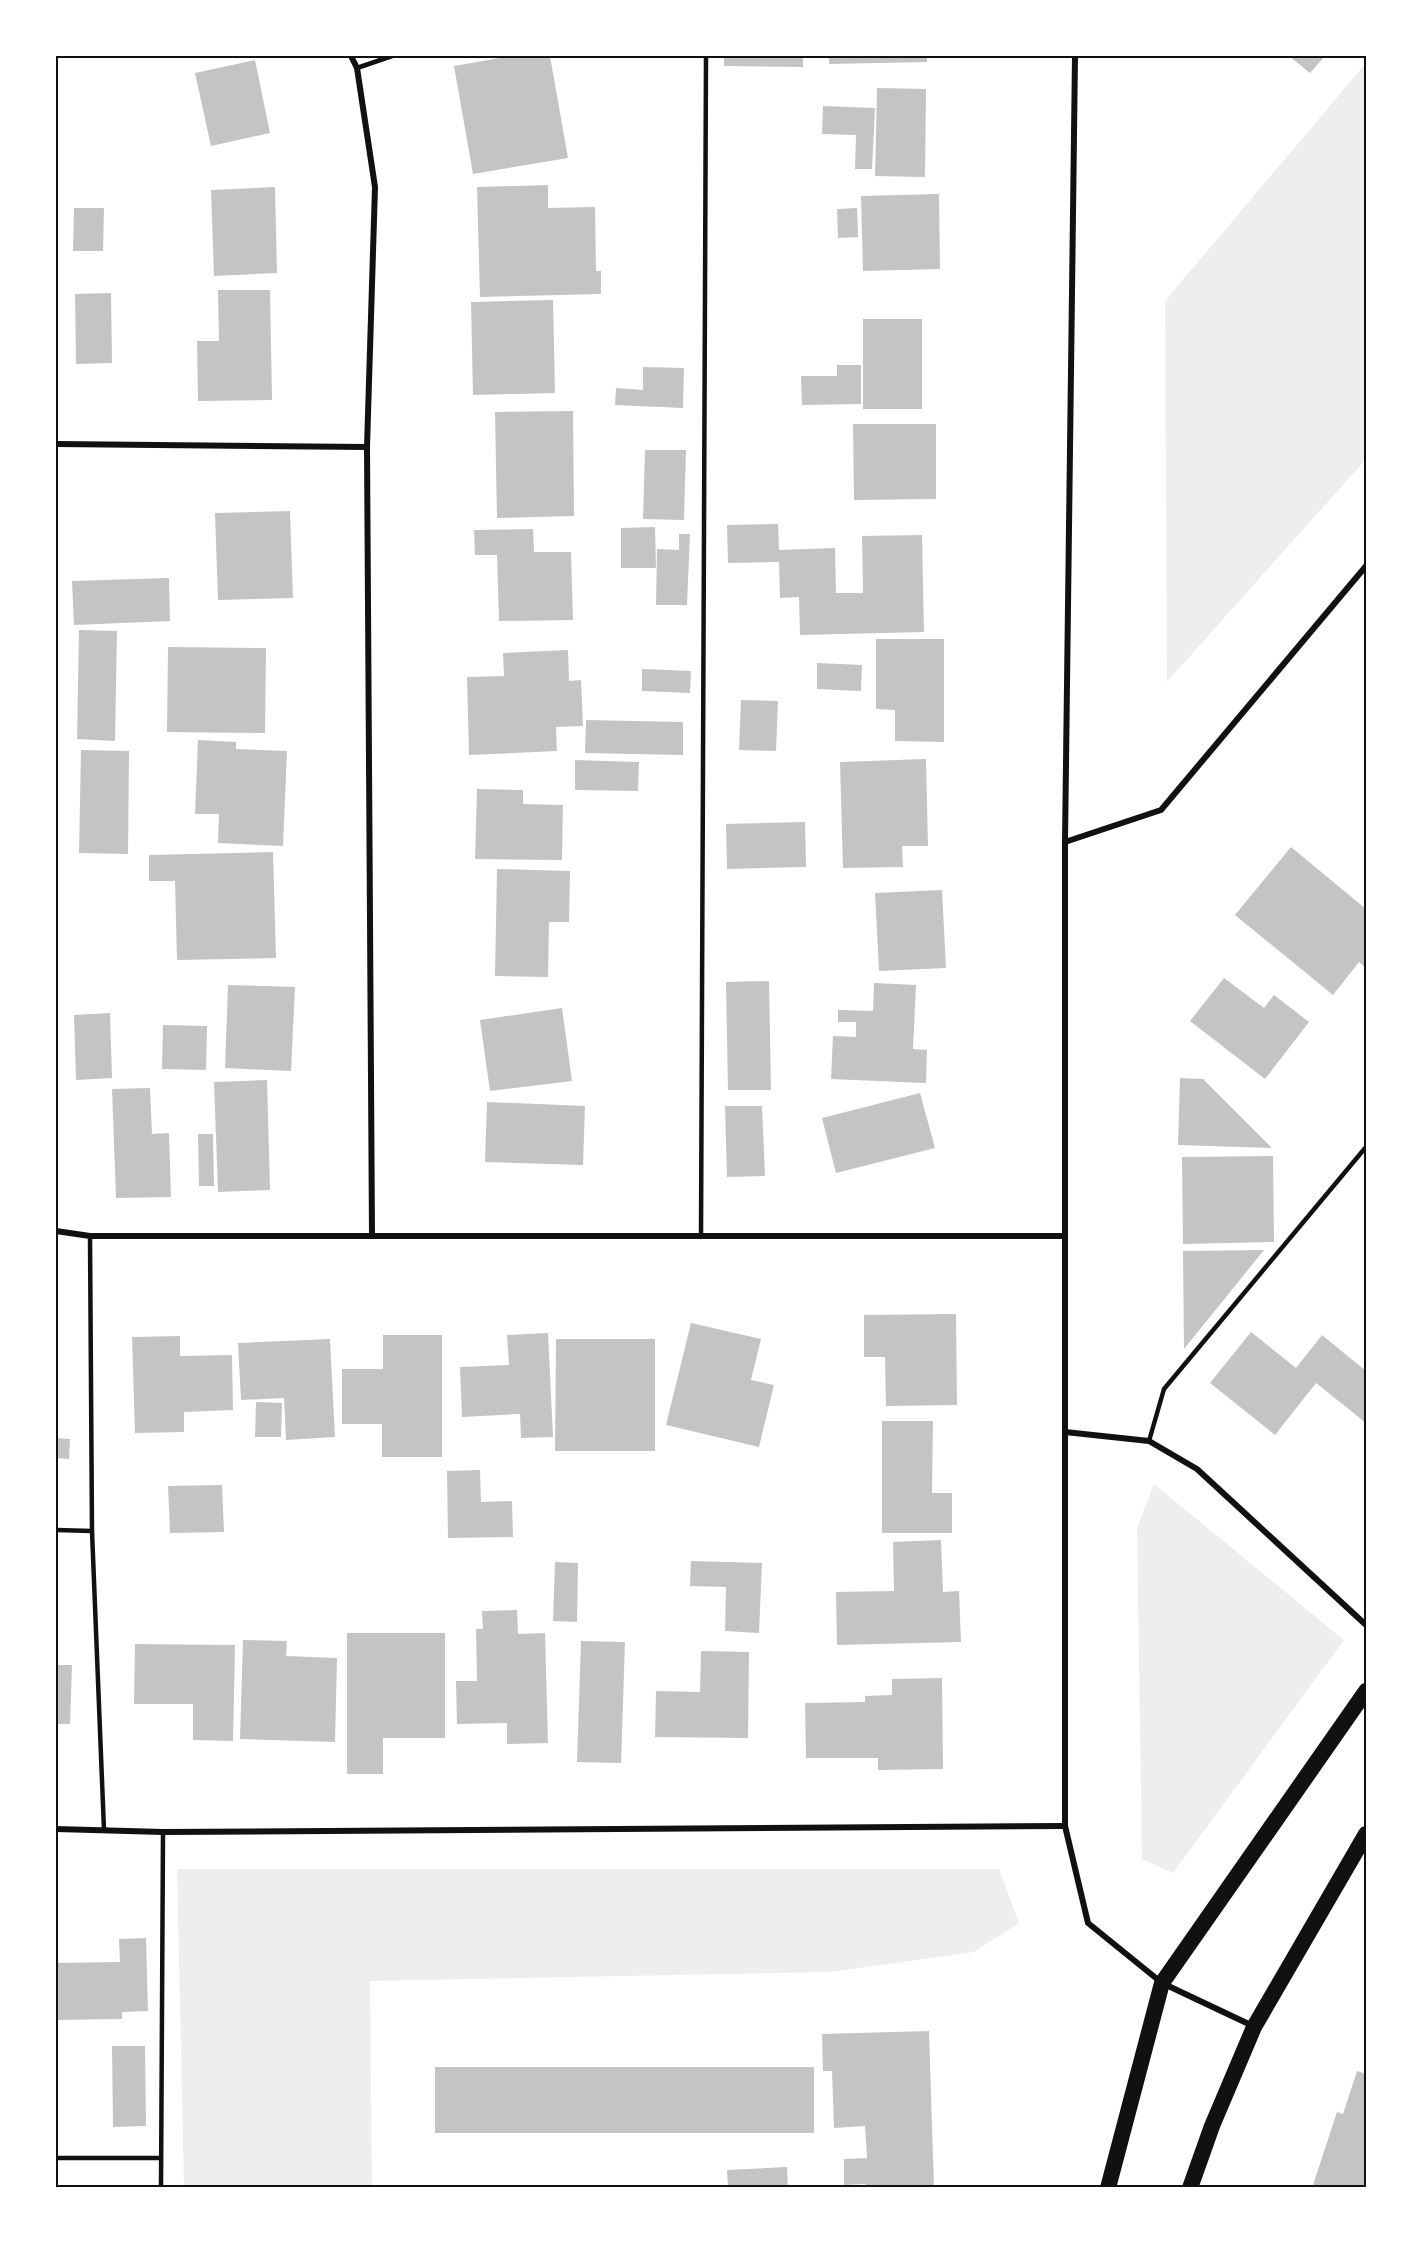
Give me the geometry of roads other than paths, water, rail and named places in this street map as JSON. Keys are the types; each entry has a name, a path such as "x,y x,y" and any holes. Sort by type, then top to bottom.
{"highway":[{"path":"1108,2187 1162,1983 1366,1691"},
{"path":"1190,2187 1212,2126 1254,2027 1366,1834"}],"street":[{"path":"351,56 357,68 375,187 367,447 372,1236"},
{"path":"1075,56 1065,842 1065,1826 1088,1923 1162,1983 1254,2027"},
{"path":"56,444 367,447"},
{"path":"1065,842 1161,810 1366,566"},
{"path":"56,1231 90,1236 1065,1236"},
{"path":"1065,1432 1149,1441 1197,1469 1366,1625"},
{"path":"56,1829 163,1832 1065,1826"}],"lane":[{"path":"357,68 392,56"},
{"path":"701,1237 706,56"},
{"path":"1149,1441 1164,1389 1366,1147"},
{"path":"90,1236 92,1531 104,1830"},
{"path":"56,1530 92,1531"},
{"path":"161,2187 163,1832"},
{"path":"56,2158 161,2158"}]}
